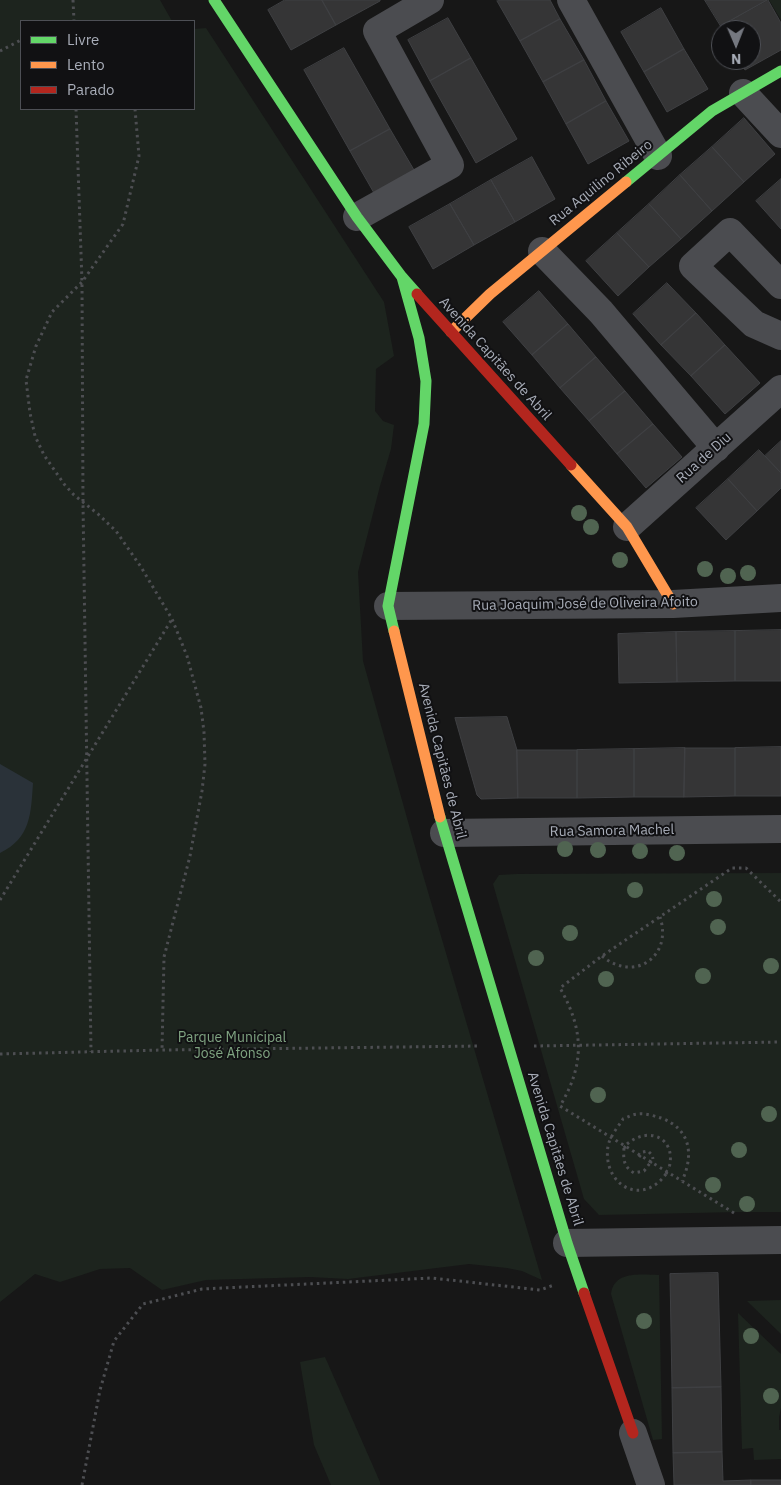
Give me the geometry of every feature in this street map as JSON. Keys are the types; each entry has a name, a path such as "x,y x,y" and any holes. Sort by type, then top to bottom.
{"street":[{"path":"356,217 450,165 377,31 430,0"},
{"path":"571,0 658,156"},
{"name":"Avenida Capitães de Abril","path":"222,3 356,217 402,277 627,527 673,604"},
{"name":"Rua Aquilino Ribeiro","path":"451,332 490,294 712,111 781,71"},
{"path":"743,93 781,134"},
{"path":"781,285 730,232 693,266 754,324 781,336"},
{"path":"542,251 601,312 716,448"},
{"name":"Avenida Capitães de Abril","path":"402,277 419,338 426,381 424,424 388,606 444,833 567,1243 633,1433"},
{"name":"Rua de Diu","path":"627,527 781,389"},
{"name":"Rua Joaquim José de Oliveira Afoito","path":"388,606 673,604 781,598"},
{"name":"Rua Samora Machel","path":"444,833 781,828"},
{"path":"567,1243 781,1240"},
{"path":"633,1433 651,1485"}],"path":[{"path":"73,0 74,20"},
{"path":"0,51 20,41"},
{"path":"76,110 82,282 83,503 91,1052"},
{"path":"135,110 138,156 123,224 82,282 52,312 36,346 26,380 35,436 44,456 64,484 116,531 141,567 172,619 186,656 201,708 205,764 202,791 190,856 164,957 162,1050"},
{"path":"0,900 172,619"},
{"path":"738,1216 560,1106 569,1092 574,1077 578,1061 578,1045 576,1025 570,1006 560,988 602,956 732,868 746,868 781,902"},
{"path":"602,956 619,967 629,968 648,962 660,947 663,937 660,917"},
{"path":"0,1054 162,1050 781,1042"},
{"path":"639,1157 643,1152 648,1151 652,1155 651,1161 644,1171 634,1173 627,1168 623,1156 624,1148 634,1137 646,1134 655,1136 663,1141 670,1150 671,1159 669,1168 660,1183 647,1189 632,1190 621,1185 611,1172 610,1166 608,1147 623,1118 639,1114 655,1116 671,1122 684,1134 690,1154 688,1169 682,1181"},
{"path":"82,1485 100,1390 114,1341 143,1304 202,1289 432,1278 540,1290 578,1275"}],"green space":[{"name":"Parque Municipal José Afonso","path":"0,0 160,0 171,20 20,20 20,110 195,110 195,29 206,28 384,302 394,356 376,369 375,411 383,421 394,425 391,449 358,572 363,661 421,868 542,1280 522,1271 469,1264 348,1279 310,1277 206,1280 162,1290 130,1268 100,1269 60,1282 35,1274 0,1302"},
{"path":"769,0 781,0 781,20"},
{"path":"781,873 781,1212 599,1215 584,1199 493,884 499,875 517,874"},
{"path":"659,1275 662,1439 653,1440 611,1294 613,1286 623,1277"},
{"path":"781,1300 781,1334 747,1301"},
{"path":"738,1313 781,1354 779,1430 781,1430 781,1459 754,1460 753,1448 742,1449"},
{"path":"325,1357 380,1485 331,1485 314,1445 300,1362"}],"shaded area":[{"path":"0,764 33,783 30,814 24,832 10,847 0,853"}],"building":[{"path":"285,0 322,0 336,25 291,50 268,10"},
{"path":"322,0 380,0 380,1 336,25"},
{"path":"498,0 550,0 560,19 520,41"},
{"path":"705,0 767,0 732,20 717,20"},
{"path":"768,0 781,23 781,50 761,61 761,20 732,20"},
{"path":"661,8 684,49 644,72 621,32"},
{"path":"448,18 471,58 430,81 408,40"},
{"path":"560,19 584,60 543,82 520,41"},
{"path":"344,48 390,129 350,151 304,70"},
{"path":"684,49 708,89 667,112 644,72"},
{"path":"471,58 517,139 476,163 430,81"},
{"path":"584,60 606,101 566,124 543,82"},
{"path":"606,101 629,141 588,164 566,124"},
{"path":"744,118 775,154 744,182 712,147"},
{"path":"390,129 414,170 374,193 350,151"},
{"path":"712,147 744,182 712,211 680,175"},
{"path":"532,157 555,199 515,222 491,180"},
{"path":"680,175 712,211 681,239 649,204"},
{"path":"781,179 781,229 756,201"},
{"path":"491,180 515,222 474,245 450,204"},
{"path":"450,204 474,245 433,269 409,227"},
{"path":"649,204 681,239 649,267 617,233"},
{"path":"617,233 649,267 618,296 586,261"},
{"path":"667,283 696,313 661,345 633,314"},
{"path":"539,291 568,324 532,355 503,322"},
{"path":"696,313 725,345 691,376 661,345"},
{"path":"568,324 596,357 560,388 532,355"},
{"path":"725,345 760,383 725,414 691,376"},
{"path":"596,357 625,391 589,421 560,388"},
{"path":"625,391 653,424 617,454 589,421"},
{"path":"653,424 682,457 646,488 617,454"},
{"path":"781,441 781,473 765,456"},
{"path":"759,450 781,473 781,488 757,511 728,479"},
{"path":"728,479 757,511 726,540 696,508"},
{"path":"781,630 781,681 735,681 735,631"},
{"path":"735,631 735,681 677,682 676,632"},
{"path":"676,632 677,682 619,683 618,634"},
{"path":"507,717 517,750 518,798 481,799 477,795 455,718"},
{"path":"781,747 781,796 735,796 735,748"},
{"path":"685,748 735,748 735,796 684,797"},
{"path":"685,748 684,797 634,797 634,749"},
{"path":"634,749 634,797 577,798 577,750"},
{"path":"517,750 577,750 577,798 518,798"},
{"path":"718,1273 721,1387 672,1388 670,1274"},
{"path":"721,1387 722,1452 673,1453 672,1388"},
{"path":"722,1452 723,1481 751,1480 751,1485 674,1485 673,1453"},
{"path":"751,1480 781,1480 781,1485 751,1485"}],"traffic: fast":[{"path":"214,0 357,217 417,294"},
{"path":"626,182 712,111 781,71"},
{"path":"394,631 388,606 424,424 426,381 419,338 402,277"},
{"path":"440,817 567,1243 584,1293"}],"traffic: slow":[{"path":"451,332 490,294 626,182"},
{"path":"571,465 627,527 673,604"},
{"path":"394,631 440,817"}],"traffic: jam":[{"path":"417,294 571,465"},
{"path":"584,1293 633,1433"}]}
